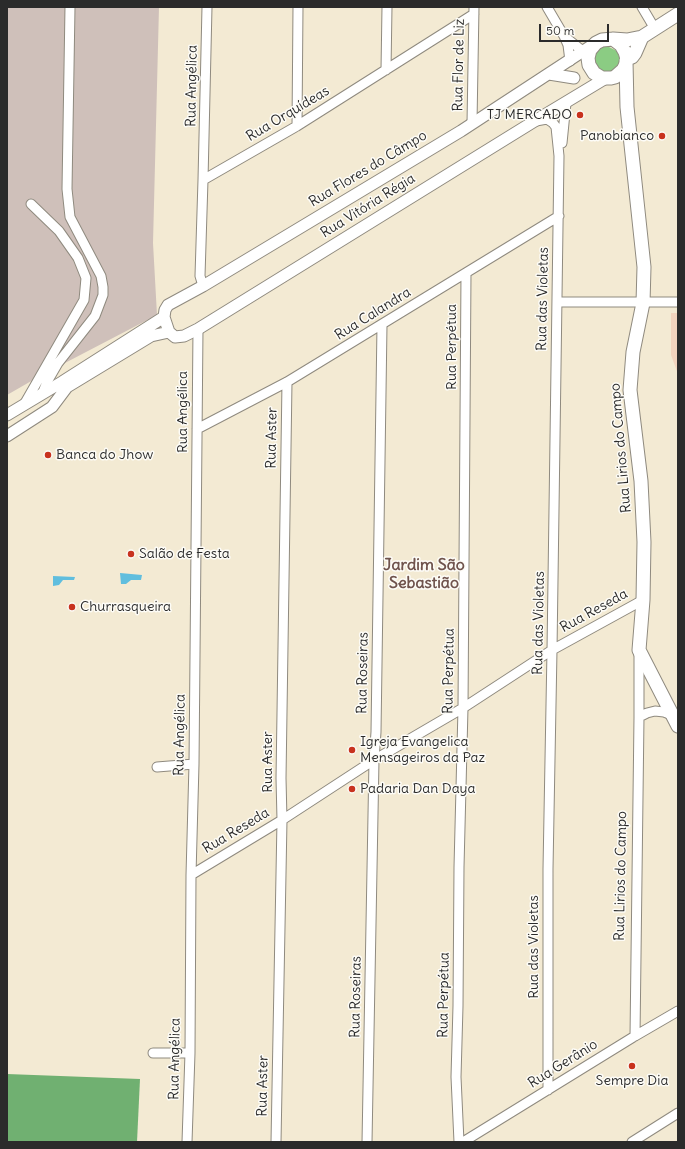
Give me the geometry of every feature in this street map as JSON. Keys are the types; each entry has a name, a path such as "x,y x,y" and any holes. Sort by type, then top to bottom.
{"main road":[{"path":"613,39 625,52 627,60 623,70 615,77 602,78 594,73 589,65 588,58 590,50 596,43 602,40 613,39 627,40 642,37 678,14"},
{"path":"627,60 635,53 642,37"},
{"name":"Rua Lirios do Campo","path":"627,60 627,107 644,267 643,303 632,357 630,390 640,481 644,542 643,600 639,650"},
{"name":"Rua Lirios do Campo","path":"608,78 619,91 627,107"},
{"path":"639,650 676,718"}],"street":[{"path":"43,392 58,363 96,316 103,296 101,276 70,217 67,188 70,7"},
{"name":"Rua Angélica","path":"203,286 200,276 208,7"},
{"path":"297,126 298,7"},
{"path":"386,70 387,7"},
{"path":"547,7 568,45 570,61"},
{"path":"642,7 655,29"},
{"name":"Rua Orquídeas","path":"203,180 297,126 386,70 474,10"},
{"name":"Rua Flor de Liz","path":"472,123 474,10"},
{"path":"564,36 584,52"},
{"name":"Rua Flores do Câmpo","path":"167,324 165,310 168,305 203,286 447,139 596,43"},
{"path":"591,88 594,73"},
{"path":"549,74 574,78"},
{"path":"591,88 608,78"},
{"name":"Rua Vitória Régia","path":"167,324 175,337 184,336 198,329 533,122 591,88"},
{"name":"Rua das Violetas","path":"559,156 562,145 566,103"},
{"name":"Rua das Violetas","path":"533,122 547,119 553,123 557,131 559,156 548,869 548,1090"},
{"path":"24,403 84,300 86,278 78,258 59,231 31,204"},
{"name":"Rua Calandra","path":"197,429 287,382 559,216"},
{"name":"Rua Perpétua","path":"459,1142 456,1077 463,708 466,273"},
{"path":"557,302 678,302"},
{"path":"7,415 43,392 167,324"},
{"path":"7,436 52,407 67,387 151,336 167,324"},
{"name":"Rua Roseiras","path":"367,1142 374,760 376,724 382,325"},
{"name":"Rua Angélica","path":"187,1142 190,1053 191,875 194,764 198,329"},
{"name":"Rua Aster","path":"276,1142 282,820 281,778 287,382"},
{"path":"43,392 52,407"},
{"name":"Rua Reseda","path":"191,875 282,820 374,760 463,708 552,650 643,600"},
{"name":"Rua Lirios do Campo","path":"635,1036 639,650"},
{"path":"639,717 656,711 664,712 676,718"},
{"path":"157,767 194,764"},
{"name":"Rua Gerânio","path":"463,1142 635,1036 678,1012"},
{"path":"153,1053 190,1053"},
{"path":"632,1142 678,1113"}],"shaded area":[{"path":"7,7 159,7 153,243 157,315 40,376 7,395"},
{"path":"671,313 678,313 678,374 671,355"}],"green space":[{"path":"605,46 617,51 620,59 620,64 615,71 606,74 595,67 594,54"},
{"path":"7,1074 140,1079 137,1142 7,1142"}],"water":[{"path":"120,573 142,575 141,580 131,580 126,584 121,584"},
{"path":"53,576 75,577 74,580 63,580 59,585 53,586"}],"place":[{"name":"TJ MERCADO","path":"580,115"},
{"name":"Panobianco","path":"662,136"},
{"name":"Banca do Jhow","path":"48,455"},
{"name":"Salão de Festa","path":"131,554"},
{"name":"Churrasqueira","path":"72,607"},
{"name":"Igreja Evangelica Mensageiros da Paz","path":"352,750"},
{"name":"Padaria Dan Daya","path":"352,789"},
{"name":"Sempre Dia","path":"632,1066"}],"district":[{"name":"Jardim São Sebastião","path":"424,574"}]}
